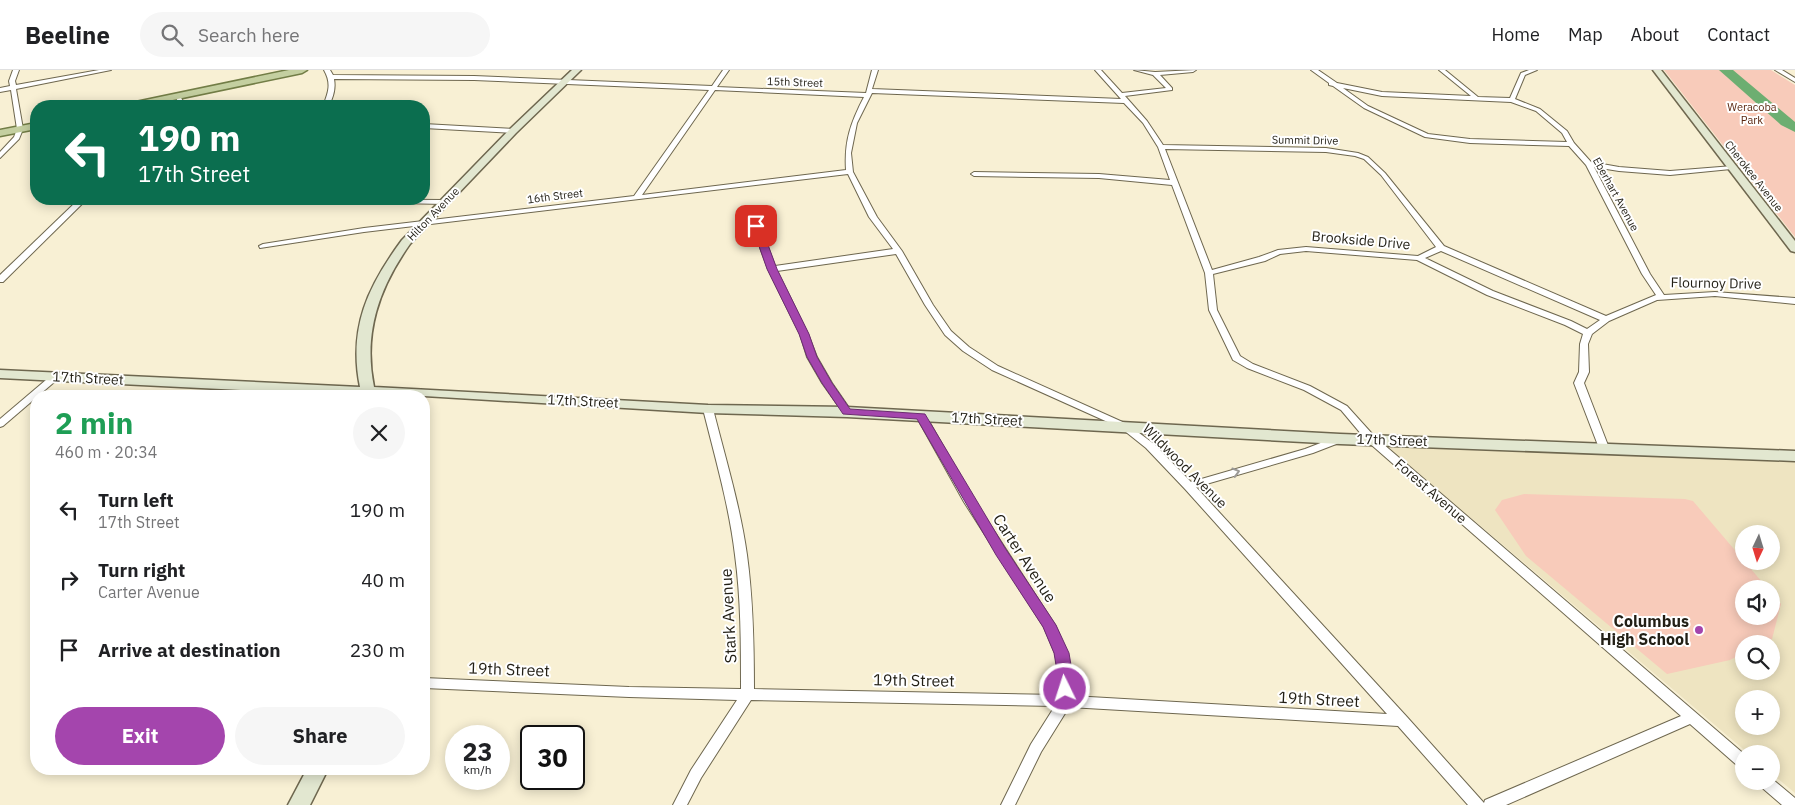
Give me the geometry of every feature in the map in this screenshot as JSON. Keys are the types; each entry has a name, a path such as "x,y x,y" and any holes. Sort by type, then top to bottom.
{"main road":[{"path":"182,100 302,70"},
{"path":"0,134 30,127"}],"street":[{"path":"0,156 17,138 20,129 12,81 16,70"},
{"path":"0,90 108,70"},
{"path":"327,70 332,77 333,89 328,100"},
{"name":"Hilton Avenue","path":"367,390 362,368 365,329 374,293 395,256 424,222 513,131 577,70"},
{"path":"638,198 726,70"},
{"name":"Wildwood Avenue","path":"875,70 868,93 854,123 848,153 850,172 873,217 898,251 929,305 948,332 966,349 996,368 1124,426 1150,446 1189,486 1477,805"},
{"name":"Forest Avenue","path":"1098,70 1145,122 1161,147 1209,273 1213,310 1236,358 1250,366 1307,388 1344,408 1371,439 1735,755"},
{"path":"1137,70 1155,74 1193,70"},
{"path":"1314,70 1366,107 1427,136 1445,139 1571,144"},
{"path":"1442,70 1476,97"},
{"path":"1512,100 1523,74 1534,70"},
{"name":"Cherokee Avenue","path":"1657,70 1795,249"},
{"path":"1778,70 1795,80"},
{"name":"15th Street","path":"332,77 474,78 713,89 1123,98 1170,89 1155,74"},
{"name":"Eberhart Avenue","path":"1332,84 1382,94 1512,100 1538,110 1565,132 1571,144 1589,164 1646,274 1661,296"},
{"path":"1366,107 1366,101 1370,97 1382,94"},
{"path":"430,126 513,131"},
{"name":"Summit Drive","path":"1161,147 1326,150 1356,154 1366,158 1383,174 1441,248"},
{"path":"1589,164 1619,169 1670,173 1731,167"},
{"name":"16th Street","path":"263,246 291,240 424,222 850,172"},
{"path":"974,174 1134,178 1174,183"},
{"path":"430,202 445,202"},
{"path":"0,280 77,205"},
{"path":"756,226 772,269 804,334 812,357 847,412"},
{"path":"1419,258 1441,248 1606,320"},
{"name":"Brookside Drive","path":"1209,273 1262,259 1278,252 1306,249 1419,258 1490,292 1568,323 1588,333"},
{"path":"772,269 898,251"},
{"name":"Flournoy Drive","path":"1588,333 1606,320 1661,296 1742,295 1795,301"},
{"path":"1588,333 1584,344 1584,372 1579,383 1604,448"},
{"name":"17th Street","path":"0,374 56,376 220,390"},
{"path":"40,390 56,376"},
{"name":"17th Street","path":"430,396 605,402 708,410 773,409 847,412 1340,438 1795,456"},
{"path":"0,424 30,398"},
{"name":"Stark Avenue","path":"708,410 733,506 741,555 747,619 748,694"},
{"name":"Carter Avenue","path":"921,416 982,521 1049,625 1061,653 1066,677 1065,701 1036,748 1008,805"},
{"path":"1189,486 1308,451 1340,438"},
{"name":"19th Street","path":"430,683 629,692 1065,701 1402,721"},
{"path":"680,805 696,774 748,694"},
{"path":"1490,805 1691,718"},
{"path":"299,805 315,775"},
{"path":"1775,790 1792,805"}],"shaded area":[{"name":"Columbus High School","path":"1383,443 1795,461 1795,793 1780,780 1780,745 1738,745"}],"green space":[{"name":"Weracoba Park","path":"1664,70 1771,70 1795,85 1795,237"},
{"path":"1524,494 1685,499 1693,501 1735,550 1735,570 1752,570 1760,580 1735,580 1735,625 1776,625 1773,635 1735,635 1735,658 1667,674 1526,556 1495,510 1502,500"}],"waterway":[{"path":"1725,70 1795,128"}],"place":[{"name":"Columbus High School","path":"1699,630"}],"route":[{"path":"756,226 772,269 804,334 812,357 847,412 921,416 1000,552 1049,625 1061,653 1066,677 1065,689"}]}
